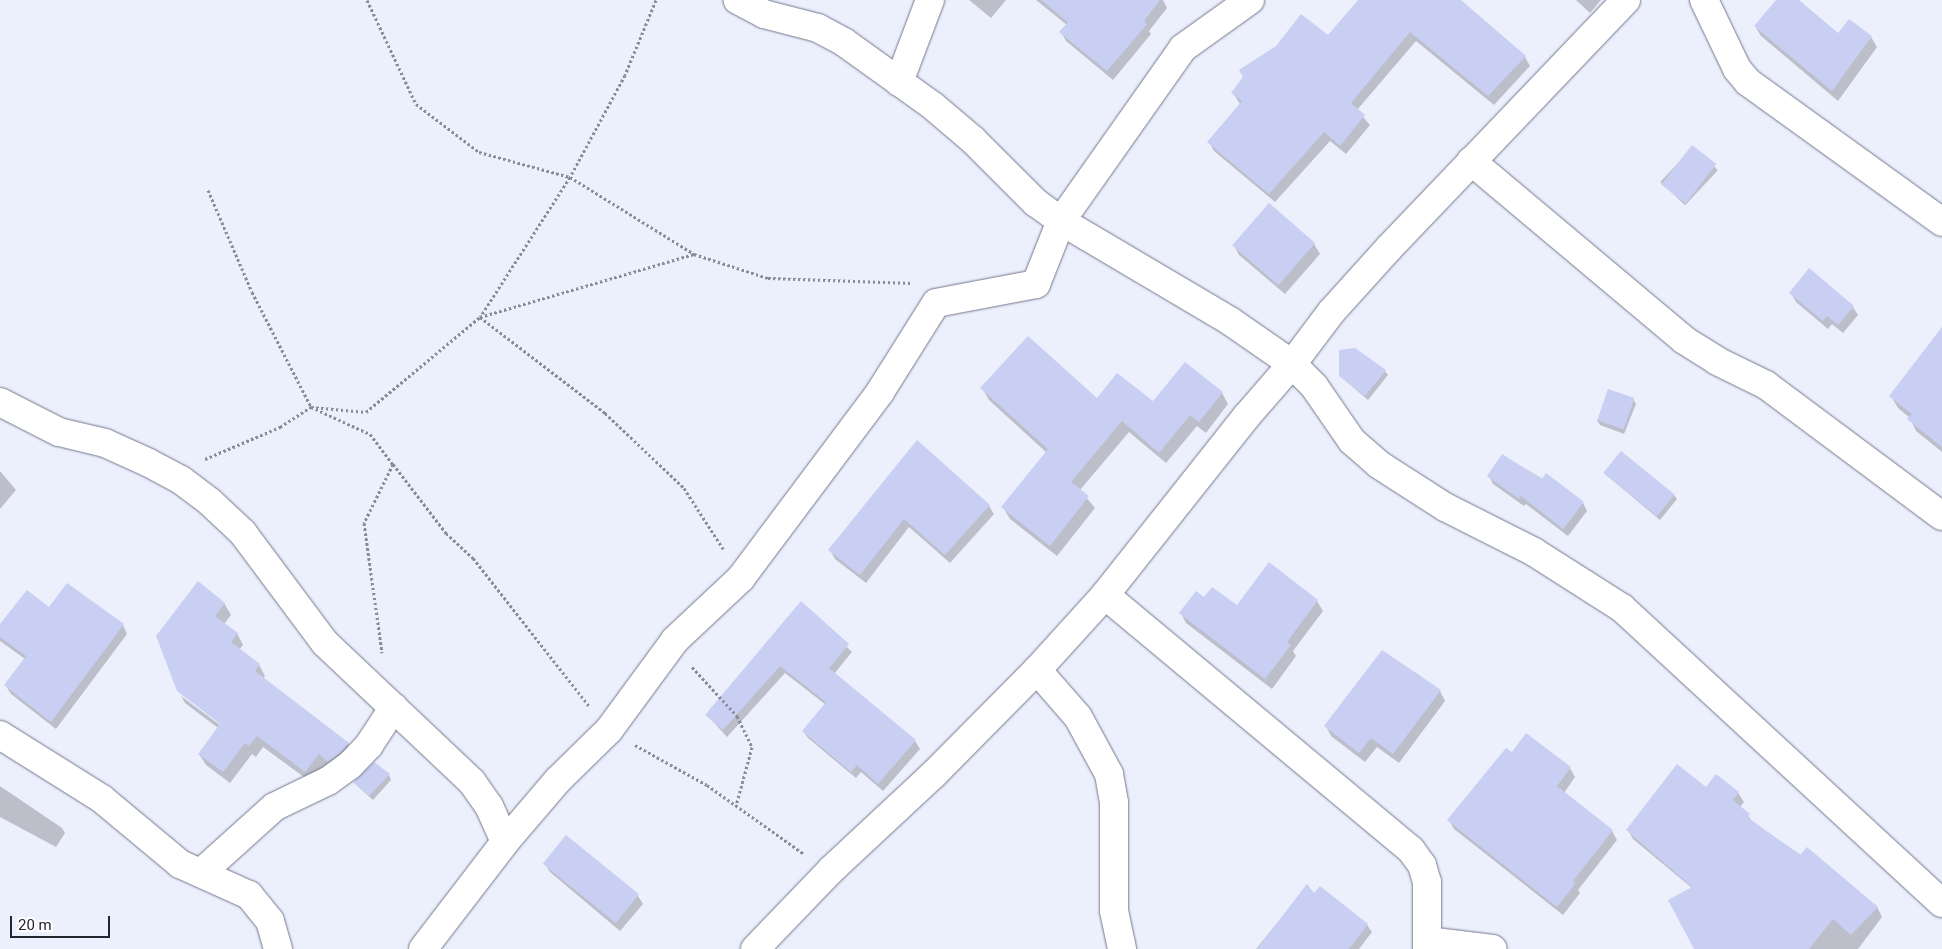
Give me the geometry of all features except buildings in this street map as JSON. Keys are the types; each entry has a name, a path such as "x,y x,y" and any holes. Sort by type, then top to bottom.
{"street":[{"path":"738,0 764,14 818,28 899,82 973,140 1036,203 1061,221 1230,321 1292,364 1314,386 1352,441 1378,464 1445,507 1534,552 1622,608 1942,903"},
{"path":"899,82 930,0"},
{"path":"422,949 505,842 558,780 609,730 675,640 741,578 880,392 936,303 1036,284 1061,221 1183,48 1250,0"},
{"path":"755,949 831,870 934,774 1037,670 1104,595 1246,417 1292,364 1332,311 1471,161 1626,0"},
{"path":"1704,0 1737,69 1748,82 1942,222"},
{"path":"1471,161 1684,340 1717,361 1766,384 1942,516"},
{"path":"0,402 59,432 105,443 149,463 181,480 210,502 243,533 325,642 472,782 489,806 505,842"},
{"path":"1104,595 1412,850 1422,865 1427,882 1427,945 1493,949"},
{"path":"1037,670 1078,717 1109,774 1114,803 1114,911 1122,949"},
{"path":"201,873 274,807 328,781 350,765 369,745 394,707"},
{"path":"0,735 102,799 180,864 249,895 259,904 270,921 278,949"}],"path":[{"path":"367,0 416,104 478,152 570,177 694,254 768,278 913,283 936,303"},
{"path":"198,461 221,454 280,428 311,407 366,412 480,317 570,177 625,75 656,0"},
{"path":"208,190 252,292 311,407 370,434 446,533 473,558 609,730 708,785 831,870"},
{"path":"480,317 694,254"},
{"path":"480,317 605,413 684,488 741,578"},
{"path":"384,660 364,523 393,464"},
{"path":"675,640 701,680 737,716 752,747 736,806"}]}
